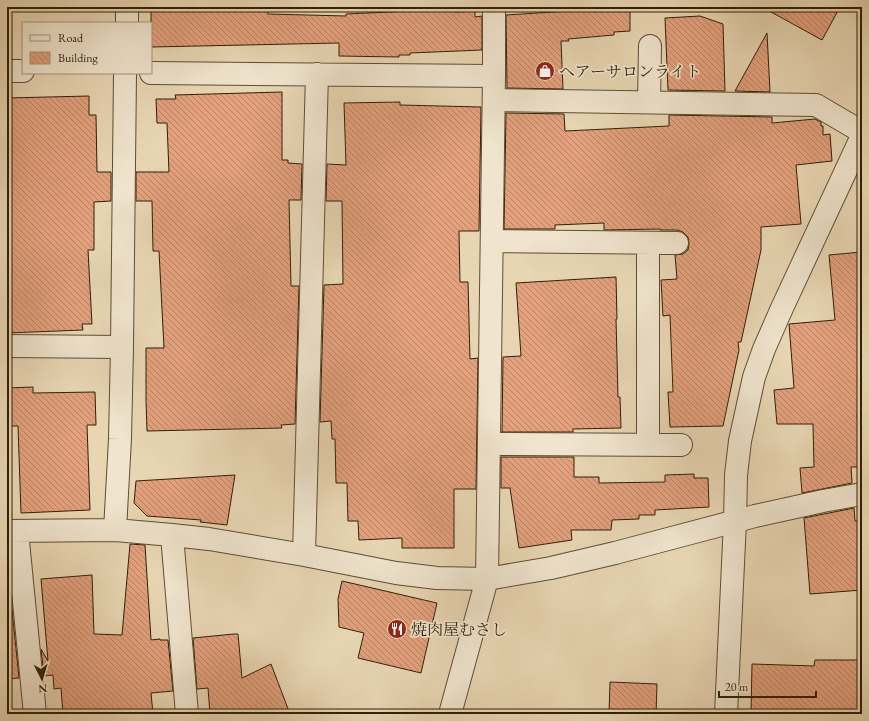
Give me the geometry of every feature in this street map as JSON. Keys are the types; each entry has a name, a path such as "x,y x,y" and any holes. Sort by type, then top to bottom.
{"street":[{"path":"127,7 127,22"},
{"path":"450,714 487,579 494,9"},
{"path":"649,102 650,46"},
{"path":"7,71 22,71"},
{"path":"152,73 494,76"},
{"path":"115,530 120,439 125,74"},
{"path":"304,555 316,74"},
{"path":"494,100 816,105 862,132"},
{"path":"726,714 736,475 740,441 754,377 779,315 862,136"},
{"path":"492,241 677,243"},
{"path":"648,243 648,444"},
{"path":"7,346 122,347"},
{"path":"489,444 681,445"},
{"path":"35,714 12,531 115,530 172,535 209,539 304,555 396,573 437,578 487,579 551,568 615,553 735,521 816,502 862,494"},
{"path":"172,535 187,714"}],"building":[{"path":"574,7 630,7 630,31 614,32 614,35 561,41 563,89 507,88 506,15 569,11 568,10 574,10"},
{"path":"762,7 840,7 822,40"},
{"path":"151,9 268,9 268,14 346,16 346,14 456,9 455,12 475,11 475,17 482,16 482,50 410,53 410,55 399,55 399,57 339,56 339,43 152,47"},
{"path":"700,16 723,24 725,91 668,90 665,18"},
{"path":"767,33 770,92 735,91"},
{"path":"282,92 282,160 288,160 288,163 302,164 301,200 289,200 291,286 299,286 295,424 281,425 282,428 147,431 146,348 164,348 159,251 153,251 152,201 136,201 136,172 169,172 167,123 157,123 156,99 176,99 175,95"},
{"path":"89,96 89,115 96,115 97,172 111,172 111,201 94,202 94,250 88,250 92,324 82,324 83,330 7,333 7,98"},
{"path":"400,102 400,105 481,107 479,231 459,231 460,282 468,282 470,359 478,358 476,489 454,489 454,548 402,548 402,538 359,540 358,521 348,521 347,483 336,483 335,439 332,439 331,421 320,422 324,285 343,284 342,201 326,201 327,164 346,165 344,103"},
{"path":"506,113 564,114 565,131 669,126 669,115 772,117 772,123 815,119 821,122 821,126 823,126 823,135 830,134 832,161 796,165 801,224 761,227 761,250 741,342 738,342 739,350 723,426 670,427 668,392 673,392 670,315 663,316 661,280 677,279 675,255 683,254 688,250 688,237 683,232 677,230 604,230 604,223 555,225 555,229 504,229"},
{"path":"862,252 862,413 857,414 861,467 851,467 852,483 802,493 800,468 814,467 813,424 777,424 774,390 794,388 789,324 835,320 829,255"},
{"path":"616,277 618,397 620,397 621,428 573,429 573,432 502,432 503,357 521,356 516,283"},
{"path":"33,387 33,393 95,392 96,425 87,425 90,510 21,513 18,426 7,426 7,388"},
{"path":"501,457 574,457 574,477 599,477 599,483 665,482 665,475 694,474 694,478 708,478 709,507 655,510 655,515 639,515 639,519 612,520 611,530 571,530 572,540 519,548 510,488 501,488"},
{"path":"235,475 227,525 200,522 201,520 147,516 134,503 136,481"},
{"path":"854,508 855,521 862,521 862,590 810,594 804,518"},
{"path":"130,544 145,545 151,640 168,640 173,691 151,693 153,714 63,714 61,688 54,689 53,675 44,676 41,649 48,661 41,579 92,575 94,634 122,635"},
{"path":"342,581 437,603 421,673 358,658 364,633 339,627 338,599"},
{"path":"7,593 11,600 19,678 7,679"},
{"path":"238,634 242,678 271,664 290,714 210,714 208,688 197,689 193,638"},
{"path":"815,660 862,660 862,714 751,714 752,664 814,666"},
{"path":"610,682 657,684 656,714 609,714"}],"place":[{"name":"ヘアーサロンライト","path":"545,71"},
{"name":"焼肉屋むさし","path":"397,629"}]}
